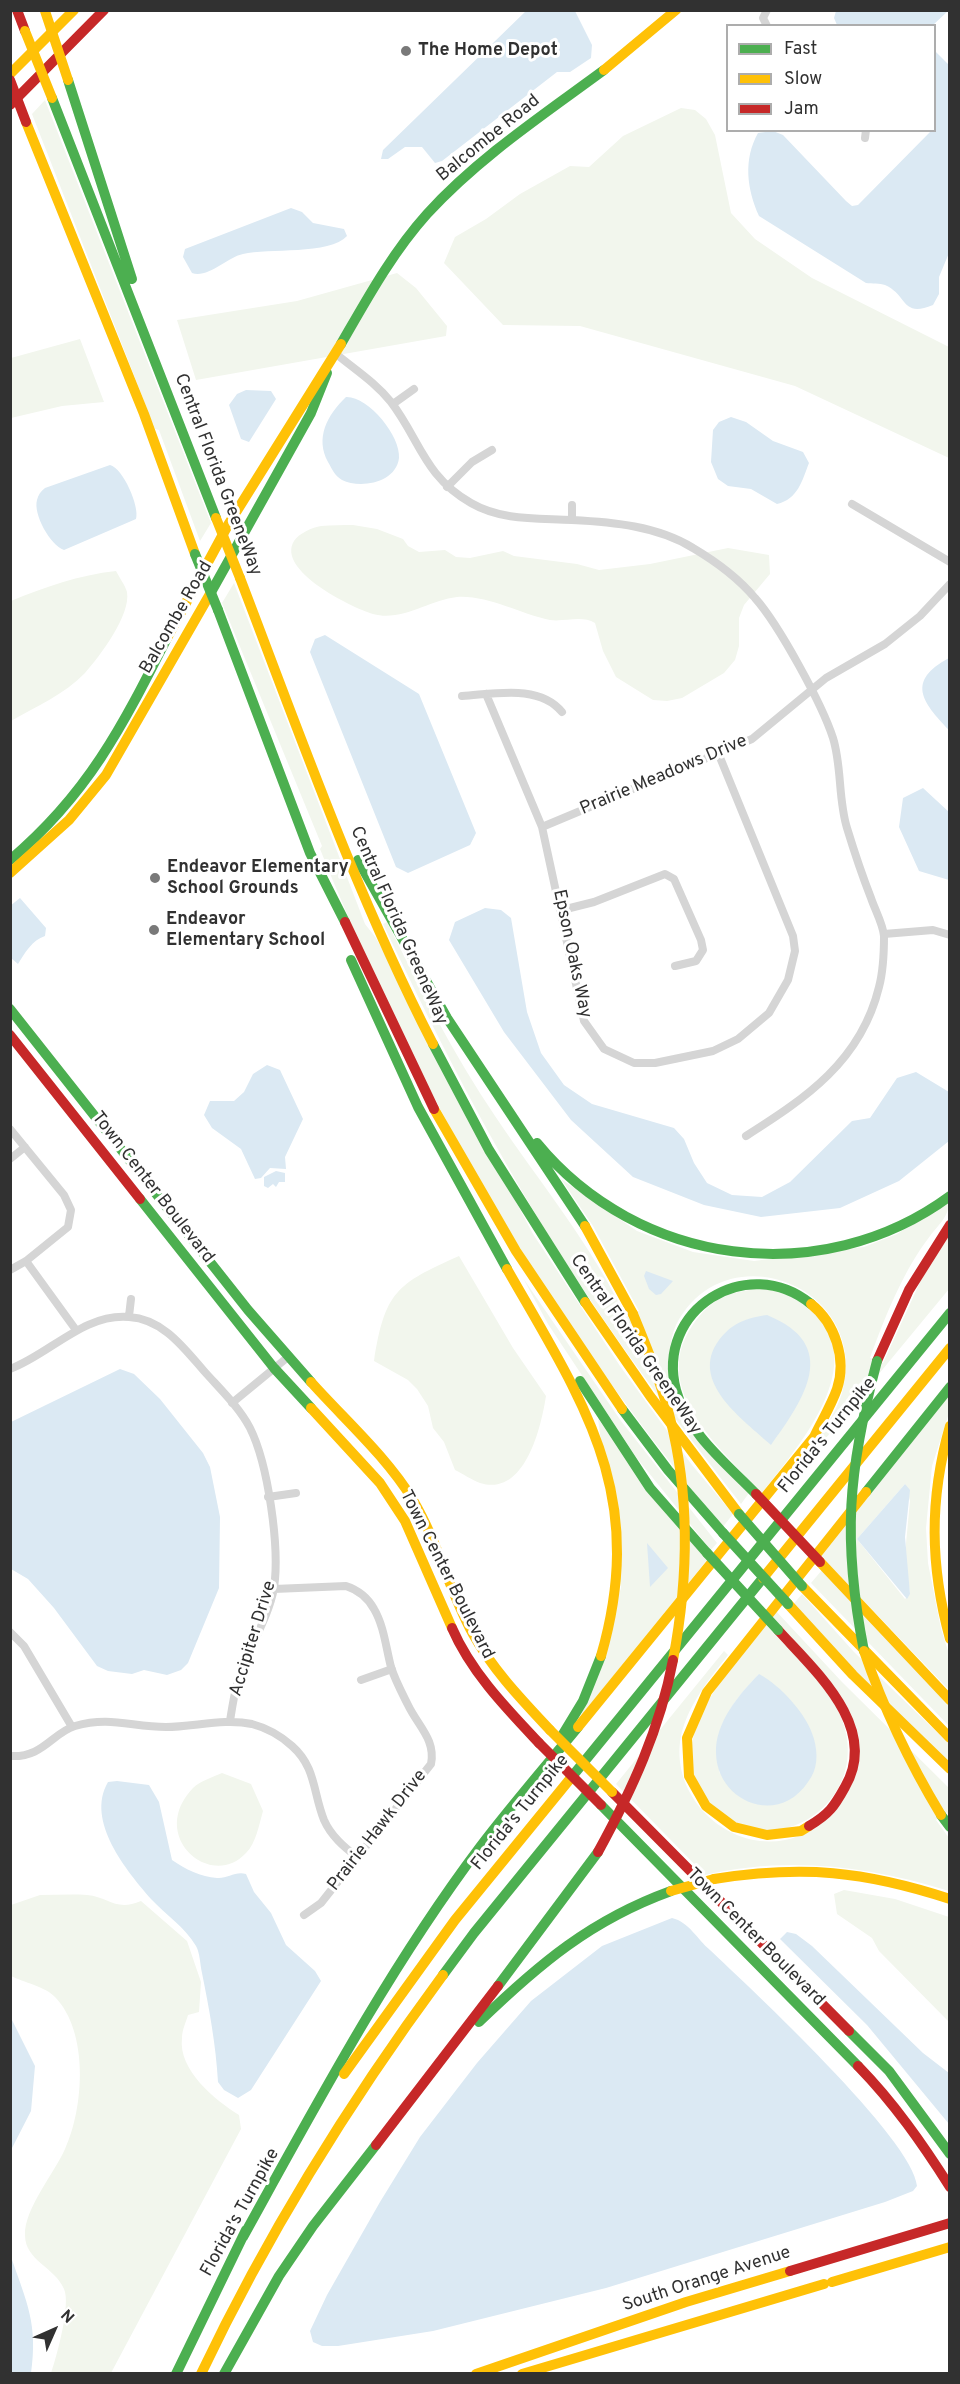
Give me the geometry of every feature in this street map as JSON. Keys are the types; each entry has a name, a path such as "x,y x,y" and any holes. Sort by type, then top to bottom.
{"main road":[{"name":"Central Florida GreeneWay","path":"17,10 371,912 420,1019 512,1191 619,1354 739,1514 802,1586 881,1670 950,1737"},
{"path":"10,74 74,10"},
{"path":"10,105 104,10"},
{"name":"Balcombe Road","path":"10,860 49,828 89,780 253,483 398,249 448,192 476,167 634,48 676,10"},
{"path":"44,11 171,404"},
{"path":"10,80 144,414 195,554 359,979 384,1036 446,1161 589,1416 605,1462 617,1519 616,1586 603,1649 593,1677 573,1718 523,1793"},
{"name":"Balcombe Road","path":"10,873 55,836 77,813 98,788 117,759 311,413 335,353"},
{"path":"224,2373 279,2276 313,2226 576,1885 598,1852 631,1790 650,1745 671,1671 683,1584 683,1514 677,1453 666,1402 633,1314 585,1226 447,1018 391,923 324,795"},
{"path":"310,853 330,888 412,1067 509,1240 573,1340 691,1498 853,1675 950,1768"},
{"name":"Town Center Boulevard","path":"10,1009 288,1357 372,1445 395,1473 431,1534 465,1620 488,1658 550,1730 889,2072 918,2107 950,2154"},
{"name":"Town Center Boulevard","path":"10,1035 274,1368 380,1483 405,1521 460,1647 496,1696 539,1743 884,2093 918,2136 950,2187"},
{"path":"502,1104 565,1174 594,1198 659,1234 720,1252 761,1257 801,1255 842,1248 877,1236 912,1220 950,1196"},
{"path":"950,1225 931,1251 905,1297 877,1361 854,1448 848,1493 854,1603 867,1664 890,1725 908,1763 950,1827"},
{"path":"491,1240 635,1467 662,1504 707,1553 778,1630 832,1690 850,1725 854,1760 847,1786 822,1818 796,1832 764,1836 730,1826 703,1804 688,1774 685,1757 690,1724 707,1692 950,1387"},
{"path":"243,2236 329,2081 430,1918 523,1793 814,1437 830,1411 838,1392 842,1364 831,1326 819,1309 801,1294 765,1282 731,1286 706,1299 681,1330 673,1364 676,1393 690,1420 756,1494 820,1562 950,1700"},
{"name":"Florida's Turnpike","path":"176,2373 243,2236 326,2100 448,1929 950,1313"},
{"path":"201,2373 242,2292 309,2174 377,2067 426,1998 474,1933 950,1348"},
{"path":"950,1426 935,1483 932,1528 933,1563 950,1639"},
{"path":"913,1733 950,1778"},
{"path":"422,2083 457,2044 537,1966 572,1939 616,1913 670,1891 714,1879 806,1869 896,1881 950,1899"},
{"name":"South Orange Avenue","path":"476,2373 686,2302 950,2223"},
{"name":"South Orange Avenue","path":"522,2373 950,2247"}],"street":[{"path":"765,24 763,18 767,10"},
{"path":"335,353 378,388 393,404 422,456 447,487 486,510 521,519 620,524 653,532 691,547 733,577 755,598 810,690 832,736 838,760 845,823 884,934 880,986 867,1022 842,1062 823,1083 793,1107 746,1136"},
{"path":"393,404 414,389"},
{"path":"447,487 472,462 492,450"},
{"path":"852,504 950,562"},
{"path":"572,505 572,520"},
{"name":"Prairie Meadows Drive","path":"542,827 719,755 752,739 810,690 845,665 885,644 920,616 950,584"},
{"name":"Epson Oaks Way","path":"486,694 542,827 562,910 584,1021 604,1049 617,1058 634,1064 655,1063 713,1051 754,1028 769,1013 784,989 792,969 795,951 793,936 719,755"},
{"path":"462,696 535,694 554,702 562,712"},
{"path":"562,910 594,902 664,874 674,879 688,908 703,950 696,961 675,966"},
{"path":"884,934 933,930 950,935"},
{"path":"10,1129 64,1195 71,1210 68,1227 26,1261 10,1270"},
{"path":"10,1159 26,1147"},
{"path":"26,1261 76,1330"},
{"path":"129,1317 131,1299"},
{"name":"Accipiter Drive","path":"10,1369 47,1350 76,1330 104,1320 129,1317 153,1323 171,1335 232,1403 249,1426 259,1449 268,1497 275,1554 273,1589 238,1681 230,1721"},
{"path":"232,1403 288,1357"},
{"path":"268,1497 296,1493"},
{"name":"Prairie Hawk Drive","path":"273,1589 346,1586 356,1590 376,1611 392,1670 434,1753 431,1764 321,1903 304,1915"},
{"path":"10,1632 24,1646 72,1727"},
{"path":"361,1680 392,1670"},
{"path":"10,1756 38,1751 72,1727 101,1720 164,1727 230,1721 254,1725 274,1733 293,1746 306,1762 315,1781 324,1819 333,1836 357,1857"}],"shaded area":[{"path":"527,10 575,11 592,45 591,58 570,72 557,72 442,161 435,163 422,147 405,147 388,159 381,159 383,150"},
{"path":"836,10 948,11 934,24 837,24 834,18"},
{"path":"936,52 949,65 949,253 939,277 939,294 933,305 915,309 910,307 892,289 883,284 866,283 759,216 749,185 748,174 750,154 758,133 776,132 783,135 846,201 852,206 858,205 930,132 936,132"},
{"path":"45,100 211,523 200,541 159,430 155,429 32,114"},
{"path":"681,108 695,110 706,119 715,135 731,213 755,239 812,278 949,347 949,458 795,386 580,326 503,325 444,263 455,237 486,219 520,194 570,166 589,167 623,136"},
{"path":"291,208 302,212 313,223 344,229 347,236 327,246 243,254 198,274 192,273 183,257 185,249"},
{"path":"397,273 416,288 447,326 446,336 196,380 177,320 297,301"},
{"path":"80,339 104,402 62,406 11,418 11,358"},
{"path":"246,390 271,391 276,399 249,442 241,439 229,405 237,394"},
{"path":"346,397 355,398 373,410 395,439 399,458 396,466 391,473 376,482 358,484 342,480 334,472 324,453 325,427 333,411"},
{"path":"731,417 746,422 773,441 803,452 809,463 795,494 790,498 777,504 751,489 728,486 718,479 711,462 713,430 719,422"},
{"path":"110,465 125,480 133,497 137,513 136,519 64,550 48,536 40,521 36,506 37,498 45,488"},
{"path":"329,525 353,525 377,529 403,539 408,546 419,552 445,550 456,557 470,558 503,551 514,556 577,564 599,570 650,564 728,548 769,555 770,574 744,605 739,618 739,646 735,660 724,673 682,698 667,701 653,700 616,677 603,651 595,623 590,621 550,620 469,597 447,599 405,613 384,616 348,604 318,586 305,575 296,564 291,552 296,538 310,529"},
{"path":"116,571 126,589 127,601 119,623 106,646 77,681 11,721 11,601 62,582"},
{"path":"234,583 365,924 376,938 533,1234 620,1366 692,1465 733,1514 722,1528 620,1396 548,1292 510,1232 440,1108 376,980 347,915 320,849 322,846 222,603"},
{"path":"325,635 419,694 476,833 470,845 408,873 396,867 310,652 315,639"},
{"path":"949,658 949,730 926,701 923,684 927,675"},
{"path":"923,788 949,812 949,880 919,871 899,827 903,798"},
{"path":"20,898 46,928 45,936 26,951 18,964 11,958 10,906"},
{"path":"485,908 501,910 511,918 527,1012 541,1053 564,1085 592,1104 674,1128 684,1139 694,1163 707,1183 732,1195 762,1197 790,1182 852,1121 870,1118 897,1078 916,1072 949,1092 949,1141 899,1181 840,1208 761,1217 704,1205 633,1177 571,1120 504,1032 449,940 455,922"},
{"path":"387,922 465,1069 581,1239 626,1317 639,1311 593,1226 561,1179 637,1231 693,1252 754,1261 864,1247 897,1234 949,1201 945,1216 920,1250 903,1279 870,1358 883,1363 921,1280 949,1236 949,1289 788,1484 783,1480 832,1417 842,1393 845,1356 836,1324 816,1300 789,1283 758,1276 727,1280 698,1296 676,1325 670,1346 668,1384 749,1493 741,1504 624,1348 587,1295 530,1205 478,1113 430,1019 383,924"},
{"path":"267,1065 280,1070 303,1119 285,1157 286,1169 270,1168 261,1178 255,1179 241,1149 212,1128 204,1115 210,1101 234,1101 244,1092 253,1074"},
{"path":"276,1171 285,1173 285,1182 279,1182 276,1187 273,1184 268,1188 264,1186 264,1177"},
{"path":"459,1256 513,1348 546,1396 540,1425 528,1457 509,1480 496,1485 480,1483 455,1470 444,1442 433,1428 428,1406 417,1389 408,1380 374,1361 383,1319 397,1293 407,1283"},
{"path":"646,1271 673,1281 661,1294 656,1295 649,1289 644,1276"},
{"path":"523,1278 621,1421 717,1543 711,1550 636,1457 548,1324"},
{"path":"766,1288 800,1301 823,1322 833,1346 833,1372 826,1398 812,1424 762,1493 710,1438 684,1395 679,1373 681,1350 692,1326 715,1301 743,1291"},
{"path":"767,1315 790,1327 804,1341 810,1357 810,1374 804,1391 771,1445 723,1399 710,1371 711,1356 719,1340 729,1329 740,1322"},
{"path":"120,1369 134,1374 160,1399 203,1453 210,1467 220,1517 219,1588 188,1663 181,1670 167,1675 144,1670 132,1674 108,1671 97,1666 54,1608 28,1579 11,1569 11,1422"},
{"path":"949,1393 949,1413 932,1466 926,1528 928,1563 941,1629 949,1654 949,1690 820,1555","holes":["905,1484 910,1501 905,1554 910,1594 905,1599 857,1539"]},
{"path":"598,1419 707,1560 581,1716 621,1588"},
{"path":"905,1484 910,1490 905,1537 910,1594 907,1599 857,1539"},
{"path":"647,1543 668,1568 650,1587"},
{"path":"822,1570 949,1704 949,1726 811,1583"},
{"path":"802,1594 854,1652 949,1744 949,1770 791,1607"},
{"path":"776,1611 842,1682 949,1788 949,1816 947,1812 936,1820 949,1838 949,1891 889,1875 798,1865 736,1869 705,1875 616,1784 724,1651 728,1655 692,1706 680,1742 680,1763 695,1801 709,1817 725,1829 744,1837 764,1841 785,1840 798,1836 834,1814 858,1736 772,1616"},
{"path":"765,1624 796,1655 825,1690 840,1715 848,1748 843,1777 829,1802 807,1820 781,1829 753,1829 727,1818 701,1790 691,1762 694,1733 709,1699","holes":["759,1674 720,1774 718,1759 720,1732 731,1708"]},
{"path":"759,1674 776,1685 806,1720 811,1730 816,1756 811,1777 795,1796 781,1803 766,1806 751,1803 738,1796 727,1785 719,1770 716,1753 719,1731 724,1720 736,1700"},
{"path":"222,1773 251,1784 263,1811 255,1839 246,1853 232,1863 216,1866 202,1862 189,1853 180,1840 177,1824 181,1806 193,1788"},
{"path":"108,1782 149,1785 159,1802 172,1860 205,1876 221,1878 246,1874 254,1892 271,1913 286,1945 315,1971 321,1981 251,2090 238,2098 224,2090 218,2082 212,2027 196,1946 151,1899 131,1874 112,1845 105,1829 102,1797"},
{"path":"844,1890 895,1899 949,1917 949,2022 879,1951 872,1938 837,1914 834,1894"},
{"path":"40,1895 87,1895 125,1905 141,1901 187,1941 201,1982 199,2012 188,2015 183,2032 182,2050 200,2083 219,2101 239,2115 241,2129 111,2373 51,2373 62,2330 66,2296 60,2281 35,2258 26,2244 26,2225 29,2214 65,2149 71,2132 76,2113 80,2071 74,2030 66,2012 51,1993 11,1976 11,1905"},
{"path":"672,1918 688,1927 792,2029 860,2101 889,2135 909,2164 917,2186 913,2191 885,2202 606,2288 433,2331 338,2346 322,2346 313,2342 310,2331 327,2295 380,2202 420,2137 477,2063 531,2001 602,1946"},
{"path":"787,1932 796,1934 812,1946 923,2053 949,2073 949,2124 867,2025 780,1939"},
{"path":"11,2018 35,2066 31,2111 11,2150"},
{"path":"11,2257 30,2314 33,2341 31,2373 11,2373"}],"traffic: fast":[{"path":"341,344 391,260 427,214 489,156 604,70"},
{"path":"68,80 132,279"},
{"path":"52,98 216,518"},
{"path":"210,594 311,413 327,373"},
{"path":"195,554 218,610"},
{"path":"218,610 310,853 345,922"},
{"path":"10,860 61,810 101,758 167,638"},
{"path":"358,860 447,1018 585,1226"},
{"path":"351,960 418,1107 507,1269"},
{"path":"10,1009 248,1310 311,1382"},
{"path":"433,1044 489,1150 585,1302"},
{"path":"537,1143 578,1184 626,1217 678,1239 733,1251 789,1253 845,1245 899,1226 950,1196"},
{"path":"140,1199 274,1368 311,1408"},
{"path":"756,1494 709,1447 681,1406 676,1390 673,1361 679,1336 693,1314 712,1297 735,1287 760,1284 786,1289 811,1304"},
{"path":"570,1779 950,1313"},
{"path":"864,1651 853,1574 851,1505 860,1437 877,1361"},
{"path":"580,1381 650,1488 707,1553"},
{"path":"866,1492 950,1387"},
{"path":"622,1409 668,1470 723,1533"},
{"path":"739,1514 802,1586"},
{"path":"723,1533 788,1604"},
{"path":"707,1553 778,1630"},
{"path":"443,1975 474,1933 763,1578"},
{"path":"563,1734 583,1701 601,1656"},
{"path":"243,2237 355,2038 415,1940 480,1847 578,1727"},
{"path":"601,1805 858,2066"},
{"path":"941,1815 950,1827"},
{"path":"498,1986 598,1852"},
{"path":"479,2022 523,1981 591,1930 642,1903 671,1891"},
{"path":"849,2031 889,2071 950,2154"},
{"path":"224,2374 279,2276 313,2226 376,2145"},
{"path":"176,2374 246,2230"}],"traffic: slow":[{"path":"10,74 74,10"},
{"path":"604,70 676,10"},
{"path":"45,11 68,80"},
{"path":"25,31 52,98"},
{"path":"26,122 144,414 195,554"},
{"path":"167,638 228,525 341,344"},
{"path":"216,518 240,578"},
{"path":"240,578 354,872 433,1044"},
{"path":"10,873 69,820 106,775 210,594"},
{"path":"434,1109 516,1251 622,1409"},
{"path":"585,1226 633,1314"},
{"path":"507,1269 561,1364 583,1408 600,1452 612,1498 617,1546 614,1598 601,1656"},
{"path":"585,1302 650,1396 739,1514"},
{"path":"578,1727 814,1437 837,1389 841,1366 837,1342 832,1331 827,1321 811,1304"},
{"path":"633,1314 666,1405 681,1478 684,1508 684,1569 673,1660"},
{"path":"763,1578 950,1348"},
{"path":"311,1382 378,1453 413,1500 430,1533 473,1634 508,1684 550,1730"},
{"path":"311,1408 380,1483 405,1521 452,1628"},
{"path":"950,1426 943,1453 935,1506 936,1559 943,1612 950,1639"},
{"path":"809,1826 801,1831 767,1835 734,1827 706,1806 689,1776 687,1738 707,1692 866,1492"},
{"path":"820,1562 950,1700"},
{"path":"802,1586 950,1738"},
{"path":"788,1604 853,1675 950,1769"},
{"path":"864,1651 898,1735 941,1815"},
{"path":"550,1730 612,1792"},
{"path":"344,2074 455,1920 570,1779"},
{"path":"714,1879 776,1872 833,1873 889,1882 950,1899"},
{"path":"671,1891 714,1879"},
{"path":"201,2374 254,2270 312,2169 375,2071 443,1975"},
{"path":"832,2282 950,2247"},
{"path":"476,2374 686,2302 790,2271"},
{"path":"522,2374 824,2284"}],"traffic: jam":[{"path":"17,10 25,31"},
{"path":"10,105 104,10"},
{"path":"10,80 26,122"},
{"path":"345,922 434,1109"},
{"path":"10,1035 140,1199"},
{"path":"877,1361 909,1290 950,1225"},
{"path":"756,1494 820,1562"},
{"path":"452,1628 479,1674 539,1743"},
{"path":"778,1630 809,1663 838,1701 849,1722 854,1743 854,1765 838,1800 822,1818 809,1826"},
{"path":"598,1852 622,1806 653,1735 673,1660"},
{"path":"539,1743 601,1805"},
{"path":"612,1792 849,2031"},
{"path":"376,2145 498,1986"},
{"path":"858,2066 907,2124 950,2187"},
{"path":"790,2271 950,2223"}],"place":[{"name":"The Home Depot","path":"406,51"},
{"name":"Endeavor Elementary School Grounds","path":"155,878"},
{"name":"Endeavor Elementary School","path":"154,930"}]}
